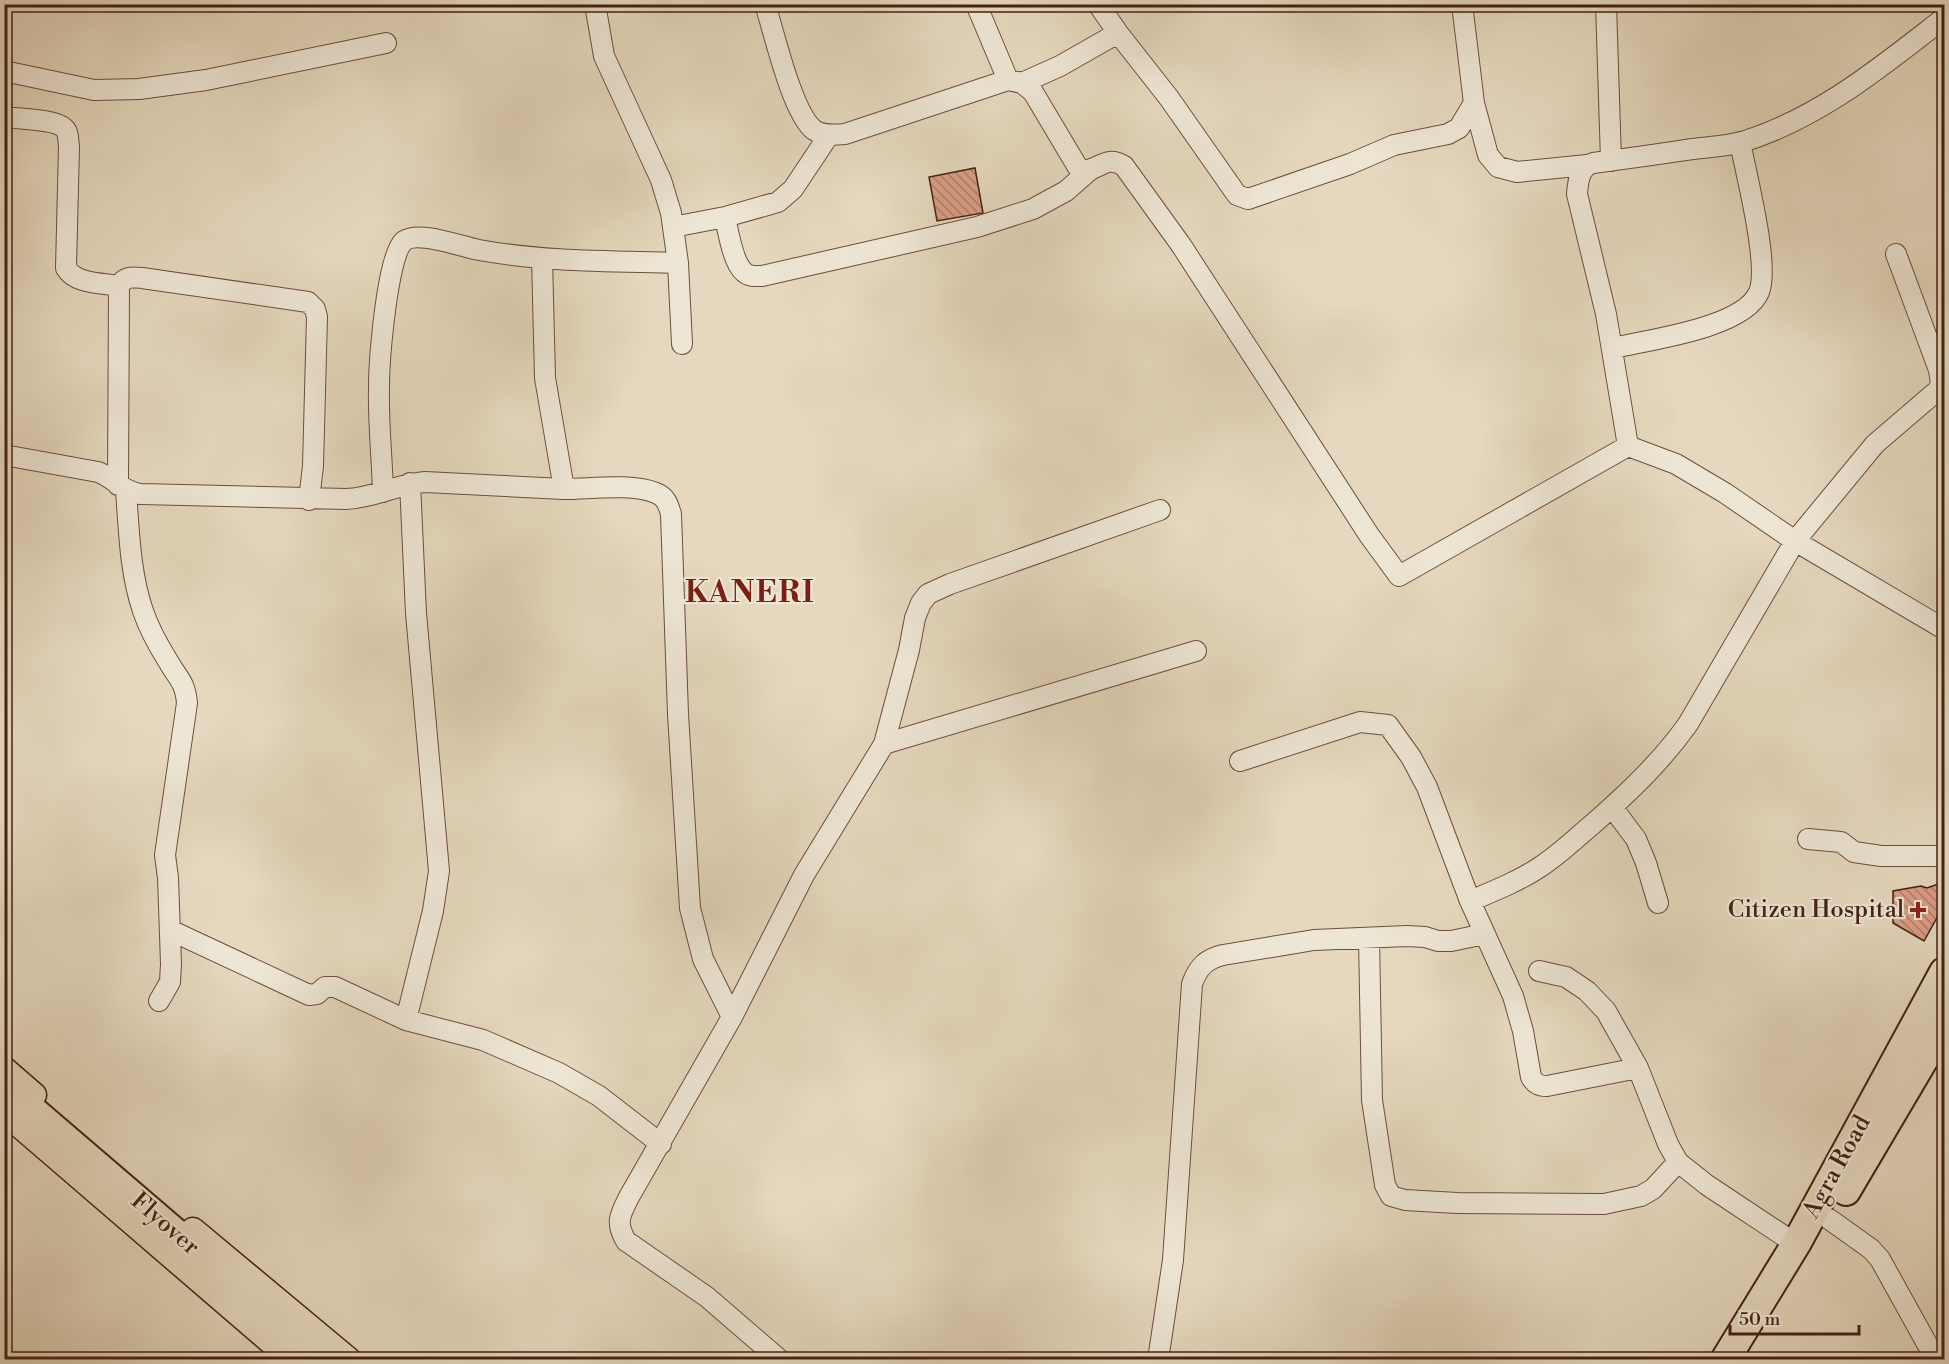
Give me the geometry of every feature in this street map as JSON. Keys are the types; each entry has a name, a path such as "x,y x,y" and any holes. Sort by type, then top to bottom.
{"highway":[{"name":"Agra Road","path":"1725,1359 1796,1244 1944,972"},
{"path":"1747,1359 1944,1025"},
{"name":"Flyover","path":"4,1088 9,1101 61,1149 311,1359"},
{"name":"Flyover","path":"4,1088 242,1290 328,1359"}],"main road":[{"path":"4,1069 113,1165 350,1359"},
{"path":"4,1112 292,1359"}],"street":[{"path":"595,4 604,56 661,180 671,213 678,263 682,344"},
{"path":"765,4 802,116 814,130 829,135 845,134 1060,66 1118,33"},
{"path":"976,4 1015,81 1033,92 1077,166 1083,171 1090,170"},
{"path":"1098,4 1242,199 1256,197 1350,164 1394,145 1448,134 1459,128 1474,103"},
{"path":"1462,4 1474,103 1488,154 1498,167 1517,172 1587,165 1740,142 1798,119 1840,95 1869,76 1944,18"},
{"path":"1606,4 1611,161"},
{"path":"4,71 94,90 139,89 206,80 386,43"},
{"path":"4,117 55,123 64,128 68,135 69,147 66,268 69,273 80,279 119,286"},
{"path":"673,227 724,217 778,202 793,189 829,135"},
{"path":"1613,348 1717,324 1751,304 1759,292 1763,261 1740,142"},
{"path":"724,217 736,258 743,272 752,276 762,276 977,227 1034,209 1066,191 1090,170 1104,163 1116,161 1124,166 1181,245 1369,535 1399,576 1628,446"},
{"path":"1587,165 1578,180 1577,194 1613,348 1628,446"},
{"path":"383,492 379,387 383,326 396,251 403,242 411,238 427,238 477,250 542,259 678,263"},
{"path":"1470,901 1509,885 1566,848 1612,807 1671,748 1688,724 1795,541 1875,444 1938,390 1941,384 1939,370 1896,254"},
{"path":"542,259 545,378 564,489"},
{"path":"159,1001 170,982 170,930 165,855 187,703 182,679 171,666 155,639 142,611 134,578 122,488 119,286 123,280 130,277 142,278 308,302 315,309 315,437 309,500"},
{"path":"1628,446 1676,464 1725,493 1795,541 1944,629"},
{"path":"4,455 98,472 111,477 122,488 140,494 309,500 363,498 410,483 564,489 636,488 653,491 663,496 671,514 678,714 690,908 703,959 732,1017"},
{"path":"406,1020 433,911 439,871 416,613 410,483"},
{"path":"780,1359 706,1297 626,1241 619,1230 620,1216 732,1017 804,875 884,744 915,618 921,603 928,594 950,584 1160,510"},
{"path":"884,744 1196,651"},
{"path":"1239,761 1360,722 1388,725 1411,757 1427,787 1470,901 1513,996 1524,1031 1531,1077 1534,1082 1539,1086 1547,1086 1638,1068"},
{"path":"1612,807 1636,839 1658,903"},
{"path":"1809,839 1841,842 1854,852 1881,856 1944,856"},
{"path":"170,930 309,995 317,994 325,987 335,987 406,1020 483,1040 559,1073 599,1096 661,1144"},
{"path":"1158,1359 1173,1260 1192,984 1203,963 1213,958 1314,940 1407,936 1451,941 1485,934"},
{"path":"1369,938 1372,1100 1385,1185 1391,1196 1405,1200 1457,1203 1604,1204 1641,1196 1653,1189 1678,1162"},
{"path":"1539,970 1566,976 1587,991 1606,1011 1638,1068 1668,1144 1678,1162 1707,1185 1796,1244"},
{"path":"1829,1219 1871,1249 1880,1259 1936,1359"}],"building":[{"path":"975,168 983,213 937,221 929,177"},
{"path":"1938,884 1944,888 1944,905 1924,941 1893,923 1893,891 1921,886 1927,888"}],"place":[{"name":"Citizen Hospital","path":"1918,910"}],"district":[{"name":"KANERI","path":"750,593"}]}
